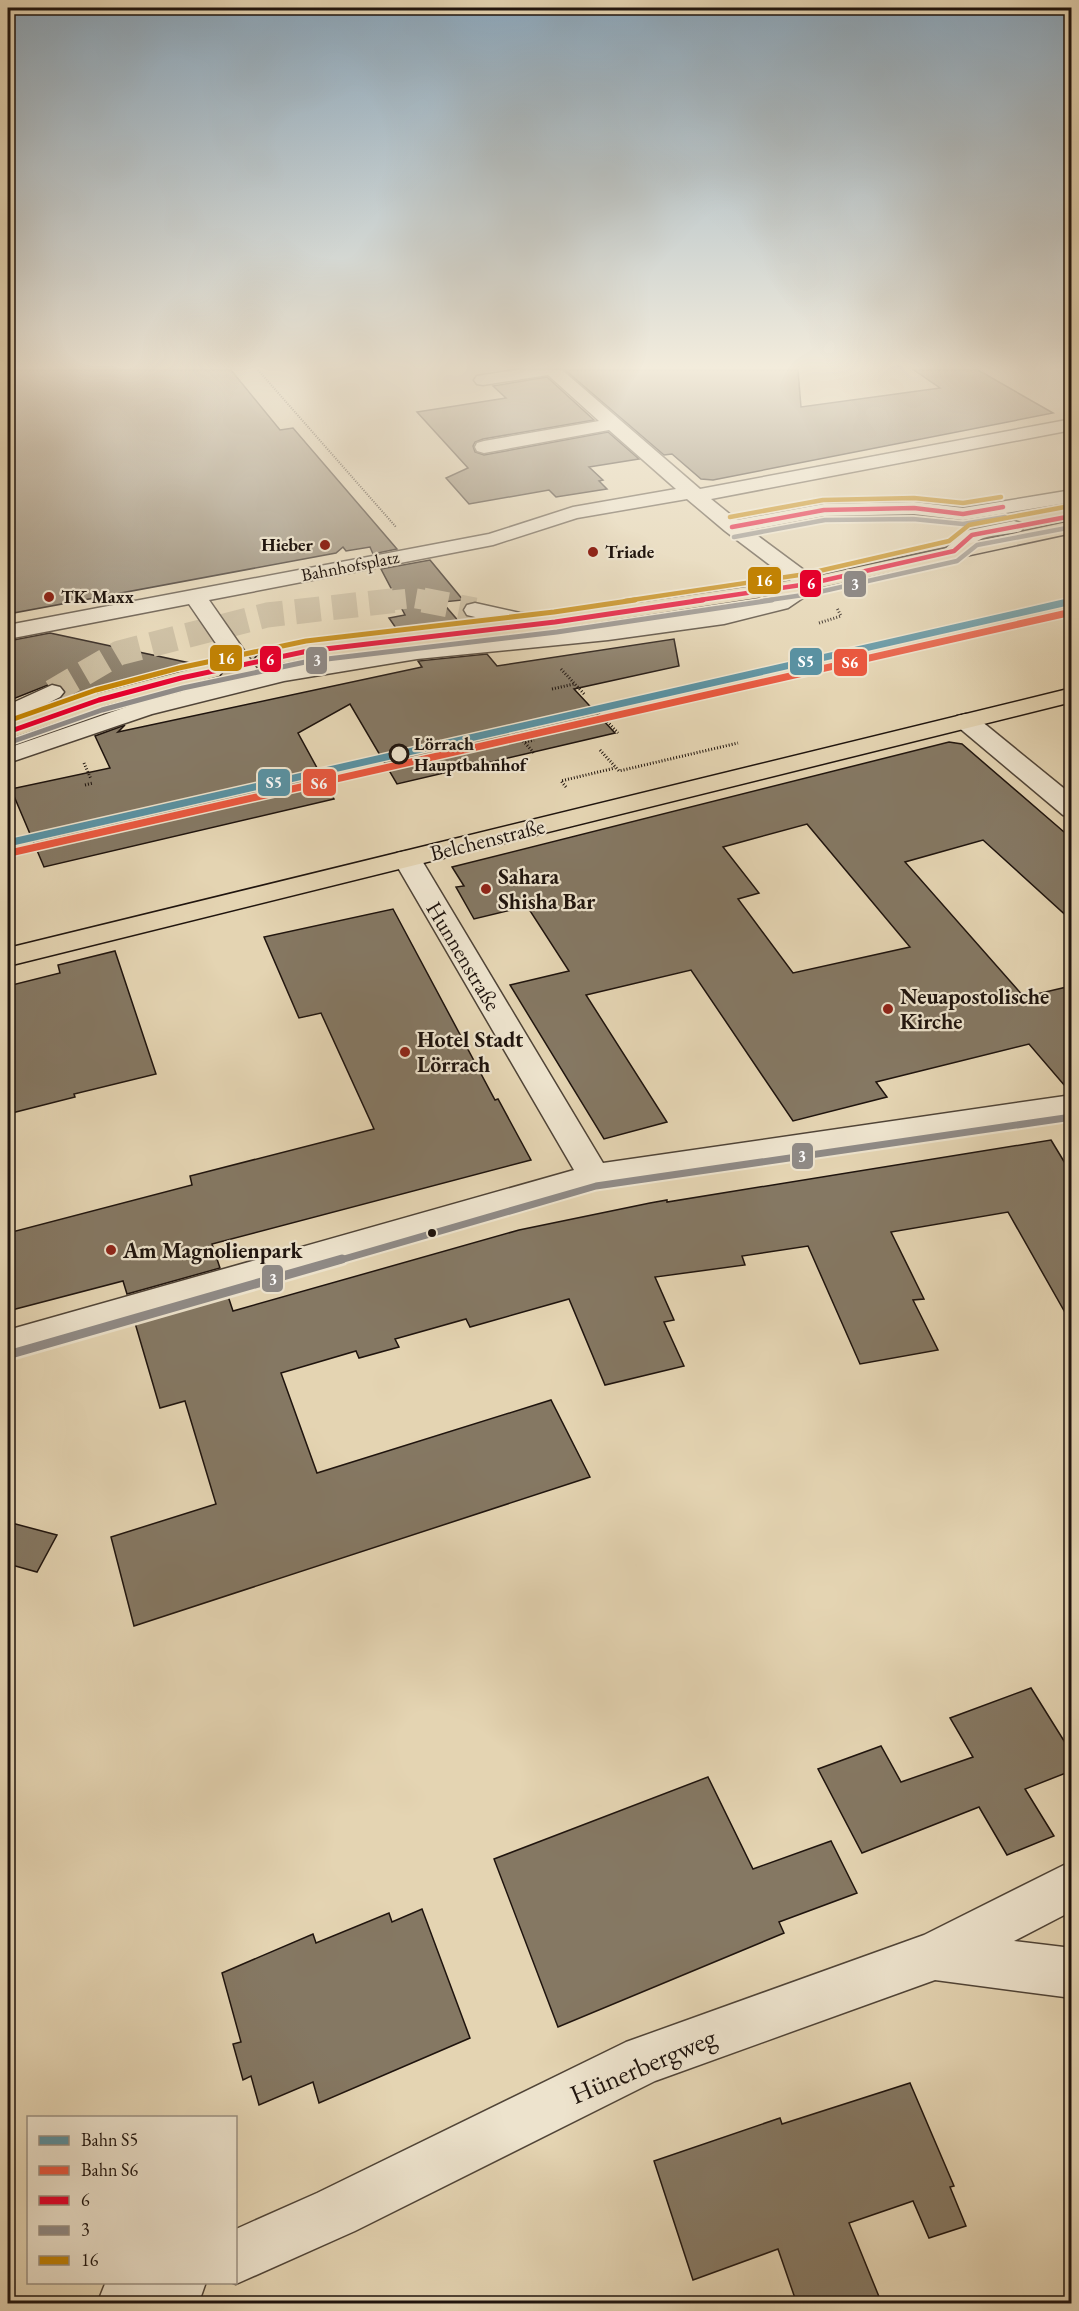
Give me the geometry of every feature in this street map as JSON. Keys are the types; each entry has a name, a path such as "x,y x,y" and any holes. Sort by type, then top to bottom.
{"main road":[{"path":"267,659 381,641 555,622 807,584 1071,527"},
{"path":"8,732 99,699 212,671"},
{"name":"Belchenstraße","path":"8,957 1071,695"}],"street":[{"path":"8,756 80,728 163,702 252,681 379,657 630,632 732,615 789,599 807,584 732,527 674,478"},
{"name":"Bahnhofsplatz","path":"8,632 195,596 413,547 493,539 573,513 780,478"},
{"path":"914,508 1071,478"},
{"path":"732,527 824,510 914,508 963,514 1071,495"},
{"path":"954,551 972,535 1071,516"},
{"path":"195,596 249,674"},
{"path":"475,610 520,620 555,622"},
{"path":"8,714 52,692"},
{"path":"966,721 1071,809"},
{"name":"Hunnenstraße","path":"407,860 594,1176"},
{"path":"8,1344 594,1176 1071,1106"},
{"path":"935,1956 1071,1885"},
{"name":"Hünerbergweg","path":"237,2257 336,2212 644,2060 935,1956 1071,1973"},
{"path":"125,2304 175,2284"}],"path":[{"path":"352,478 413,547"},
{"path":"819,623 841,616 834,604"},
{"path":"560,668 585,695"},
{"path":"565,680 570,679"},
{"path":"552,689 575,684"},
{"path":"599,713 606,723 618,733"},
{"path":"515,732 534,753"},
{"path":"524,742 534,740"},
{"path":"600,750 619,771 732,743"},
{"path":"84,763 91,779"},
{"path":"572,779 615,768"},
{"path":"85,785 93,783"}],"building":[{"path":"8,478 336,478 397,549 373,554 370,547 346,551 343,547 336,553 8,614"},
{"path":"446,478 601,478 603,480 599,481 607,489 556,497 549,490 469,504"},
{"path":"700,478 724,478 713,480"},
{"path":"430,560 463,600 442,602 461,624 398,631 389,618 405,615 381,569"},
{"path":"50,633 190,663 185,668 76,698 72,689 66,690 61,685 53,683 8,701 8,641"},
{"path":"674,639 679,666 574,689 615,733 397,784 350,704 298,733 334,799 44,867 11,789 110,768 95,736 125,725 118,732 422,667 418,661 487,654 497,666"},
{"path":"158,694 86,719 84,715 108,707"},
{"path":"949,742 962,744 1071,838 1071,920 983,840 905,862 1024,997 1071,986 1071,1093 1029,1044 876,1082 887,1097 793,1121 691,970 586,995 667,1122 604,1139 510,985 569,971 527,906 474,919 456,887 464,886 452,867","holes":["807,824 910,947 793,973 738,899 759,893 723,847"]},
{"name":"Hotel Stadt Lörrach","path":"393,909 495,1100 498,1099 531,1160 212,1244 220,1268 127,1294 123,1281 8,1311 8,1233 192,1185 190,1176 374,1129 321,1013 299,1018 264,937"},
{"path":"115,951 156,1074 74,1094 75,1097 8,1114 8,986 60,973 58,965"},
{"path":"1051,1140 1071,1173 1071,1323 1008,1212 891,1232 924,1299 913,1300 938,1350 860,1364 808,1246 742,1256 745,1265 655,1277 674,1320 664,1322 684,1366 605,1385 569,1299 470,1327 466,1319 395,1339 399,1347 359,1358 356,1351 281,1373 317,1473 551,1400 590,1477 134,1626 111,1537 216,1504 185,1401 160,1408 135,1323 228,1296 233,1311 519,1230 650,1203"},
{"path":"8,1522 57,1535 37,1572 8,1564"},
{"path":"1031,1688 1071,1752 1071,1771 1025,1789 1054,1836 1007,1855 979,1807 862,1853 818,1769 881,1746 901,1782 973,1757 950,1718"},
{"path":"708,1777 753,1869 831,1841 857,1893 779,1922 784,1933 558,2027 494,1859"},
{"path":"422,1909 470,2038 319,2103 313,2082 259,2105 251,2076 243,2080 233,2044 241,2042 222,1973 313,1934 316,1943 389,1913 392,1922"},
{"path":"910,2083 954,2186 950,2187 966,2226 929,2238 913,2201 849,2223 882,2304 797,2304 778,2249 693,2280 654,2161 780,2118 782,2124"}],"tunnel":[{"path":"386,601 414,598 431,601"},
{"path":"52,692 119,653 267,615 399,600"},
{"path":"423,600 475,610"},
{"path":"211,671 267,659"}],"rail line":[{"name":"S5","path":"8,843 1072,601"},
{"name":"S6","path":"10,853 1072,612"}],"transit line":[{"name":"16","path":"730,517 823,500 914,498 963,503 1001,497"},
{"name":"16","path":"8,721 96,690 179,668 306,641 554,612 806,574 949,541 969,525 1070,506"},
{"name":"6","path":"732,527 824,510 914,508 963,514 1003,507"},
{"name":"6","path":"8,732 99,700 181,678 308,651 555,622 808,584 954,551 972,535 1072,516"},
{"name":"3","path":"734,537 825,520 913,519 963,524 1005,517"},
{"name":"3","path":"11,742 102,710 183,688 310,661 557,632 810,594 957,561 977,545 1072,527"},
{"name":"3","path":"11,1354 596,1186 1072,1117"}],"place":[{"name":"Hieber","path":"325,545"},
{"name":"Triade","path":"593,552"},
{"name":"TK Maxx","path":"49,597"},
{"name":"Lörrach Hauptbahnhof","path":"399,754"},
{"name":"Sahara Shisha Bar","path":"486,889"},
{"name":"Neuapostolische Kirche","path":"888,1009"},
{"name":"Hotel Stadt Lörrach","path":"405,1052"},
{"name":"Am Magnolienpark","path":"111,1250"}]}
